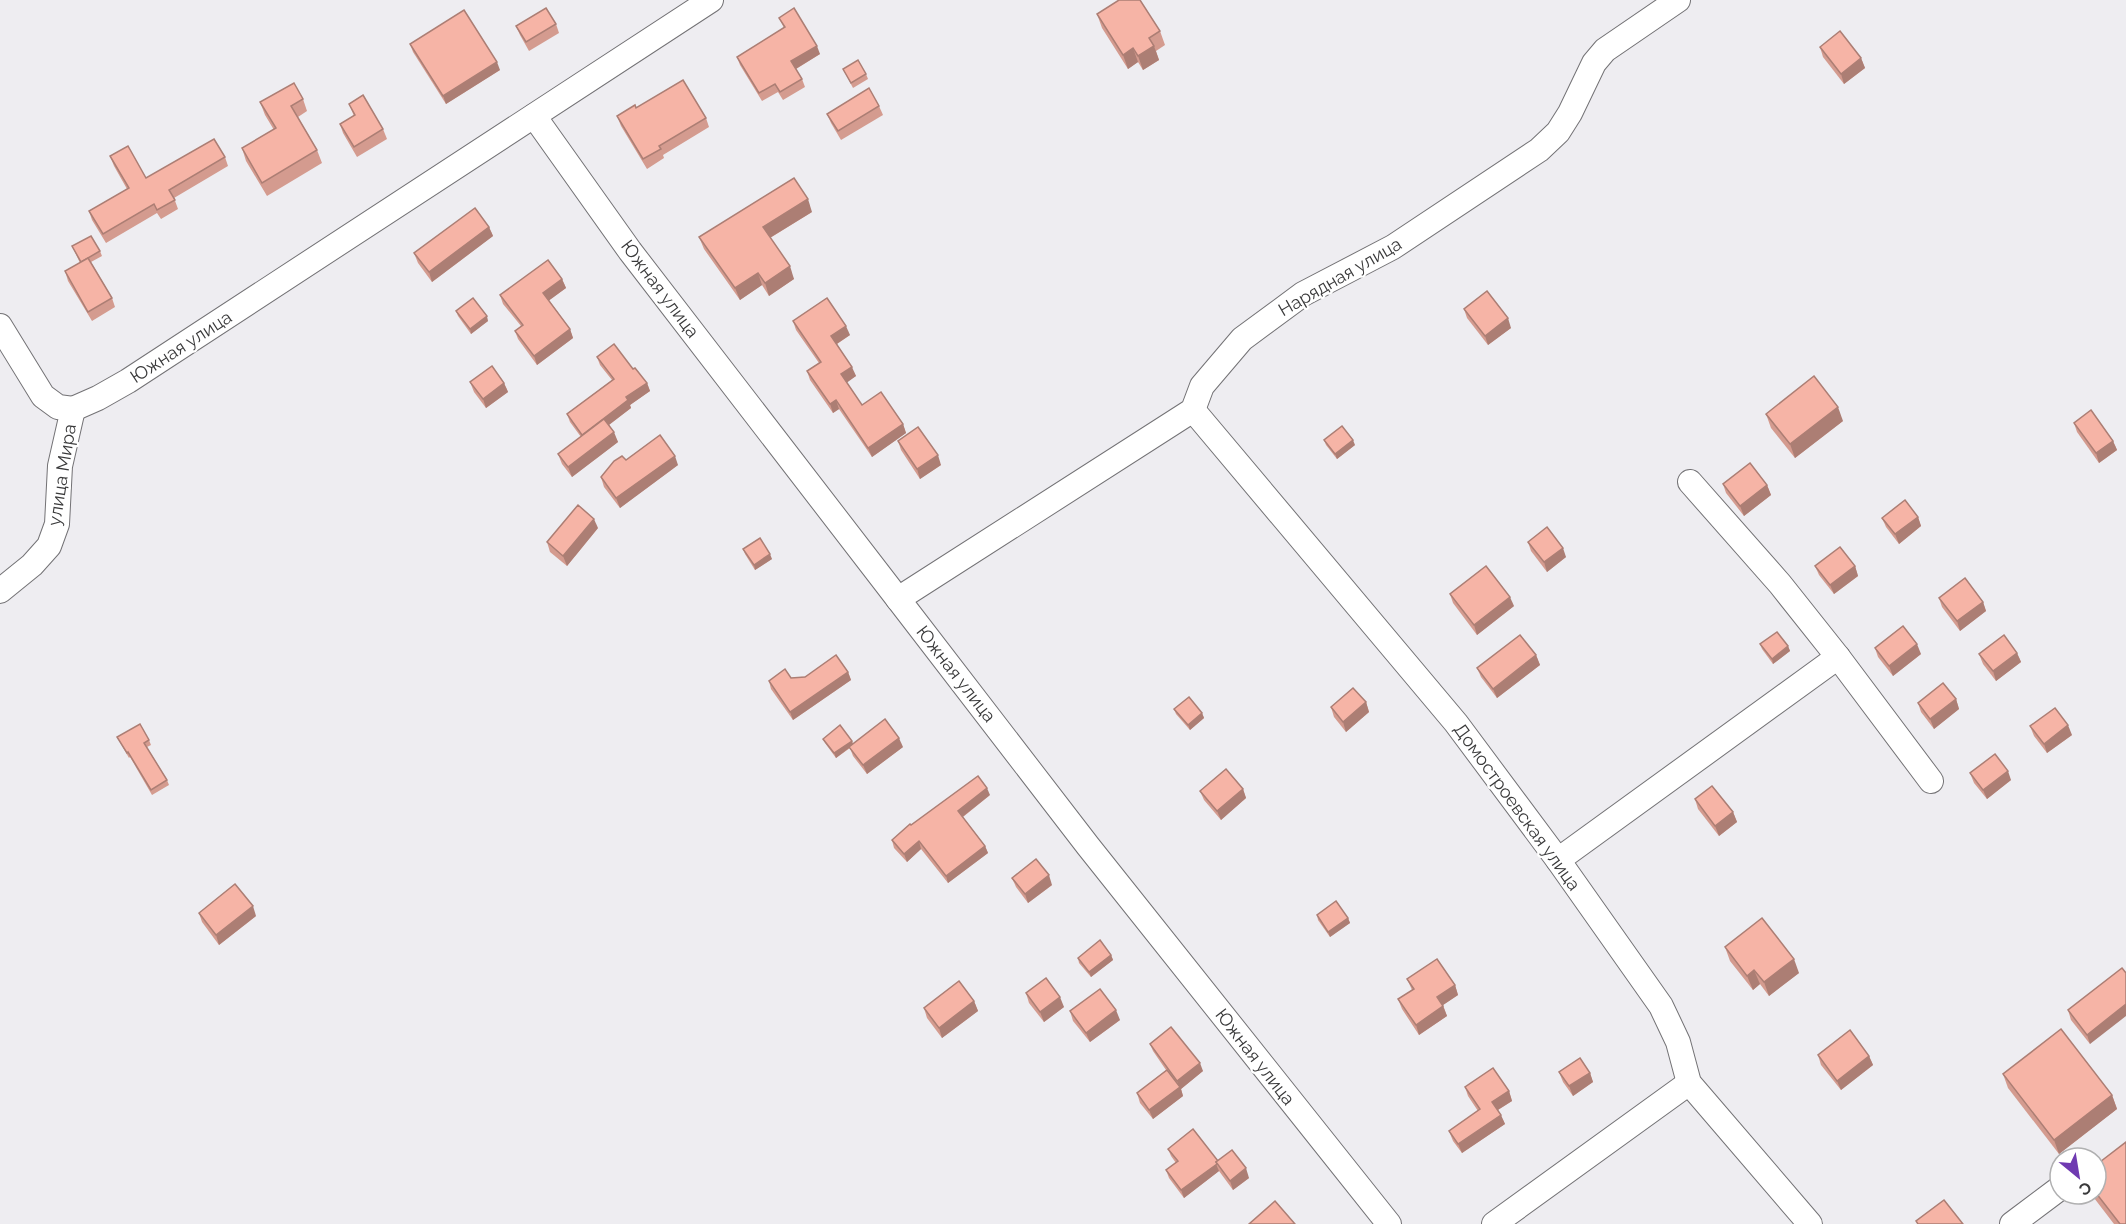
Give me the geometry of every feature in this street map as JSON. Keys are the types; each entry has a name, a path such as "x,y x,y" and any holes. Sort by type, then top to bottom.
{"street":[{"name":"Южная улица","path":"74,409 128,381 711,0"},
{"name":"Нарядная улица","path":"1193,410 1202,386 1242,339 1303,294 1393,247 1539,150 1564,122 1594,63 1605,50 1678,0"},
{"name":"Южная улица","path":"534,116 630,251 1095,855 1389,1224"},
{"path":"0,326 43,396 58,407 74,409"},
{"name":"улица Мира","path":"0,591 32,565 49,546 57,524 60,466 74,409"},
{"path":"898,599 1193,410"},
{"name":"Домостроевская улица","path":"1193,410 1456,723 1558,860 1661,1006 1678,1042 1689,1083 1810,1224"},
{"path":"1690,482 1780,584 1931,781"},
{"path":"1558,860 1838,657"},
{"path":"1494,1224 1689,1083"},
{"path":"2012,1224 2048,1197"}],"building":[{"path":"1119,0 1140,0 1160,31 1149,38 1154,46 1138,56 1133,48 1123,55 1097,14"},
{"path":"546,8 556,24 526,42 516,26"},
{"path":"794,8 817,46 791,61 802,79 780,92 775,84 759,93 737,57 785,27 779,18"},
{"path":"464,10 497,62 443,96 410,44"},
{"path":"1840,31 1861,58 1841,74 1820,47"},
{"path":"858,60 866,74 851,83 843,69"},
{"path":"683,80 706,118 659,146 661,149 643,159 617,116 635,105 636,108"},
{"path":"294,83 303,99 291,106 317,150 262,183 242,148 276,128 260,102"},
{"path":"869,88 879,106 838,131 827,114"},
{"path":"363,95 383,129 354,147 340,124 355,115 349,104"},
{"path":"214,139 225,157 169,190 175,200 157,210 154,204 103,234 89,211 129,188 110,156 128,146 146,178"},
{"path":"794,178 808,199 763,227 790,266 765,283 758,273 735,288 699,237"},
{"path":"475,208 489,227 429,272 414,253"},
{"path":"91,236 100,251 81,262 72,246"},
{"path":"88,258 112,298 88,312 65,271"},
{"path":"548,260 562,279 543,293 570,329 534,356 515,331 523,325 500,295"},
{"path":"1487,291 1508,318 1485,336 1464,309"},
{"path":"473,298 487,316 470,329 456,311"},
{"path":"827,298 846,326 831,336 852,367 841,374 862,405 881,392 903,424 868,448 836,400 830,404 807,371 821,362 793,321"},
{"path":"614,344 647,383 626,397 628,400 582,435 567,414 614,379 597,357"},
{"path":"492,366 504,383 483,399 470,382"},
{"path":"1814,376 1838,407 1790,444 1766,414"},
{"path":"2091,410 2113,441 2096,453 2074,423"},
{"path":"604,419 614,432 568,467 558,454"},
{"path":"1342,426 1353,440 1335,454 1324,440"},
{"path":"918,427 938,455 917,469 898,441"},
{"path":"660,435 675,456 616,498 601,477 614,461 622,456 626,460"},
{"path":"1750,463 1767,485 1740,506 1723,484"},
{"path":"1905,500 1918,517 1895,534 1882,518"},
{"path":"578,505 594,519 563,556 547,542"},
{"path":"1547,527 1563,548 1544,562 1528,542"},
{"path":"760,538 770,554 754,565 743,549"},
{"path":"1840,547 1855,566 1830,585 1815,566"},
{"path":"1486,566 1510,597 1474,625 1450,594"},
{"path":"1965,578 1983,602 1957,621 1939,598"},
{"path":"1903,626 1917,644 1889,666 1875,648"},
{"path":"1777,632 1788,646 1772,659 1760,644"},
{"path":"1520,635 1536,655 1493,689 1477,668"},
{"path":"2004,635 2017,653 1993,671 1979,654"},
{"path":"836,655 848,672 790,712 769,681 785,669 791,678 805,677"},
{"path":"1943,683 1956,699 1930,719 1918,703"},
{"path":"1353,688 1366,702 1343,722 1331,707"},
{"path":"1189,697 1202,713 1188,725 1174,709"},
{"path":"2055,708 2068,725 2044,744 2030,726"},
{"path":"885,719 899,738 863,765 849,747"},
{"path":"140,724 149,740 144,743 167,780 151,790 117,737"},
{"path":"840,725 852,741 834,753 823,739"},
{"path":"1995,754 2008,771 1983,790 1970,773"},
{"path":"1226,769 1243,789 1217,811 1200,791"},
{"path":"978,776 987,788 958,811 985,846 946,876 919,841 904,854 892,840 910,824"},
{"path":"1712,786 1733,812 1715,826 1695,799"},
{"path":"1036,859 1049,875 1025,894 1012,878"},
{"path":"235,884 253,906 216,935 199,913"},
{"path":"1336,901 1348,918 1328,932 1317,915"},
{"path":"1762,918 1794,959 1764,982 1754,970 1747,976 1725,947"},
{"path":"1100,940 1111,955 1089,972 1078,958"},
{"path":"1437,959 1455,985 1437,997 1443,1006 1416,1025 1398,999 1414,989 1407,979"},
{"path":"2122,968 2126,973 2126,1004 2087,1035 2068,1010"},
{"path":"1046,978 1060,997 1040,1012 1026,993"},
{"path":"959,981 974,1001 939,1028 924,1008"},
{"path":"1100,989 1116,1010 1086,1033 1070,1011"},
{"path":"1171,1027 1200,1063 1177,1081 1150,1044"},
{"path":"2061,1029 2112,1095 2054,1140 2003,1074"},
{"path":"1850,1030 1869,1056 1837,1081 1818,1055"},
{"path":"1580,1058 1590,1073 1569,1086 1559,1072"},
{"path":"1493,1068 1509,1091 1492,1102 1501,1115 1458,1144 1449,1131 1480,1109 1465,1087"},
{"path":"1167,1070 1180,1087 1149,1110 1137,1093"},
{"path":"1193,1129 1218,1161 1181,1190 1166,1170 1178,1161 1168,1149"},
{"path":"2126,1142 2126,1224 2120,1224 2106,1206 2108,1206 2108,1156"},
{"path":"1232,1150 1246,1168 1230,1181 1216,1162"},
{"path":"1944,1200 1963,1224 1918,1224 1916,1221"},
{"path":"1275,1201 1295,1224 1249,1224"}]}
